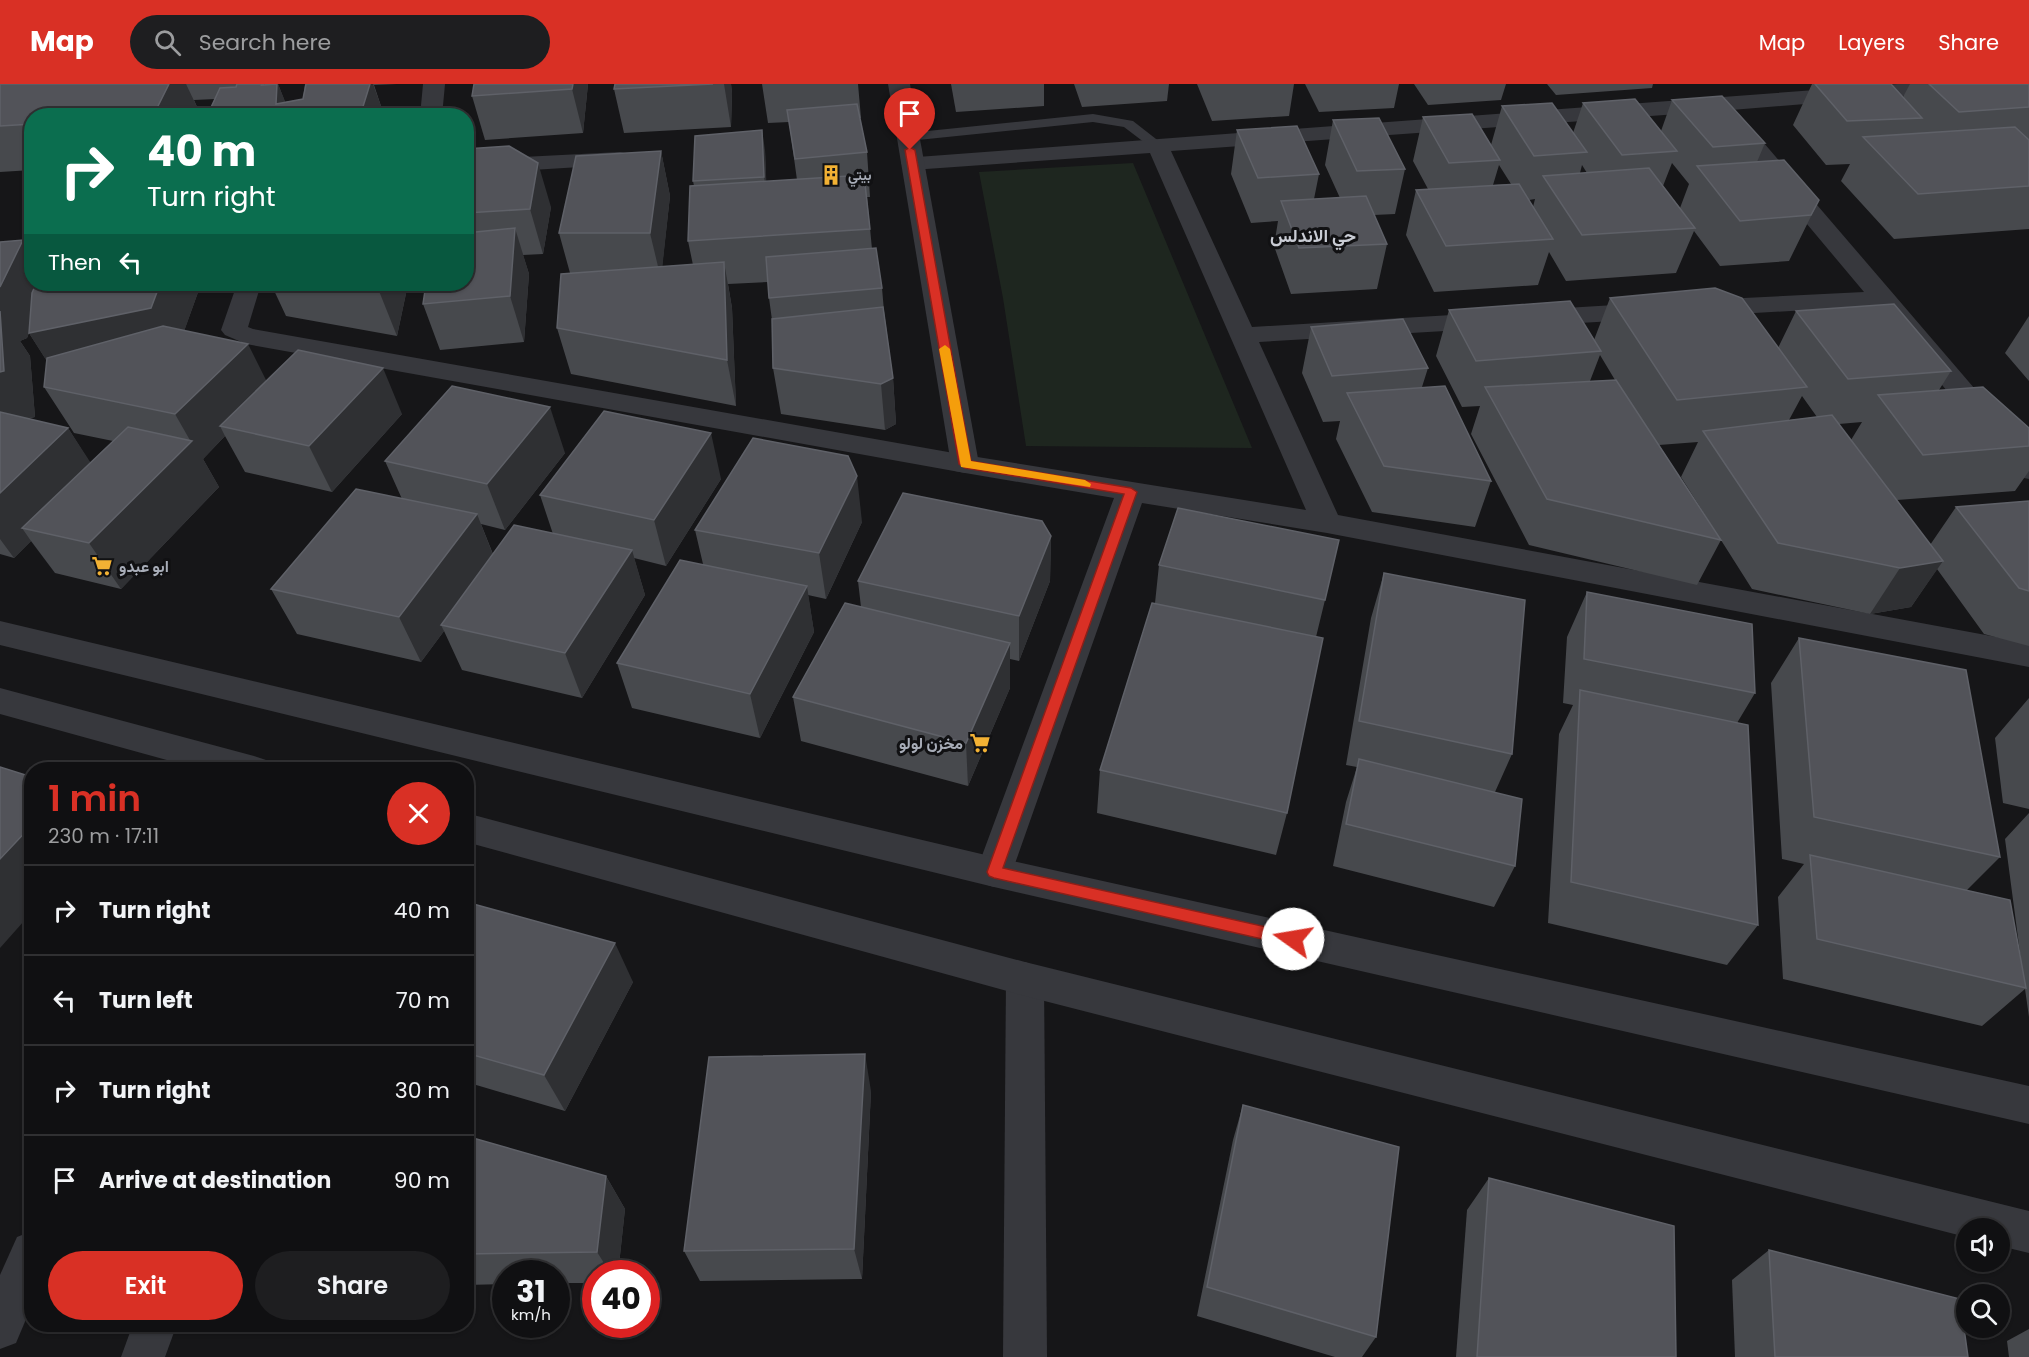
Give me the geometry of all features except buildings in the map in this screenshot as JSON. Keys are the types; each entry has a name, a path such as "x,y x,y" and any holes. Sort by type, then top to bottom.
{"street":[{"path":"432,108 434,84"},
{"path":"899,84 965,464"},
{"path":"912,164 1974,84"},
{"path":"1719,105 2029,470"},
{"path":"1158,146 1327,523"},
{"path":"474,167 639,158"},
{"path":"247,291 234,330 246,336 965,464 1327,523 2029,656"},
{"path":"1243,335 1883,298"},
{"path":"994,872 1131,492"},
{"path":"0,633 994,872 2029,1105"},
{"path":"0,701 225,762"},
{"path":"474,829 1025,979 2029,1232"},
{"path":"1025,979 1025,1357"},
{"path":"0,1327 24,1271"},
{"path":"143,1357 153,1332"}],"lane":[{"path":"908,137 1093,118 1128,124 1158,146"}],"shaded area":[{"path":"1133,163 1252,448 1026,446 1003,298 979,172"}],"slow traffic":[{"path":"945,349 965,464 1085,484"}],"place":[{"name":"بيتي","path":"831,175"},
{"name":"ابو عبدو","path":"102,566"},
{"name":"مخزن لولو","path":"980,743"}],"district":[{"name":"حي الاندلس","path":"1313,235"}],"route":[{"path":"910,150 965,464 1131,492 994,872 1293,939"}]}
